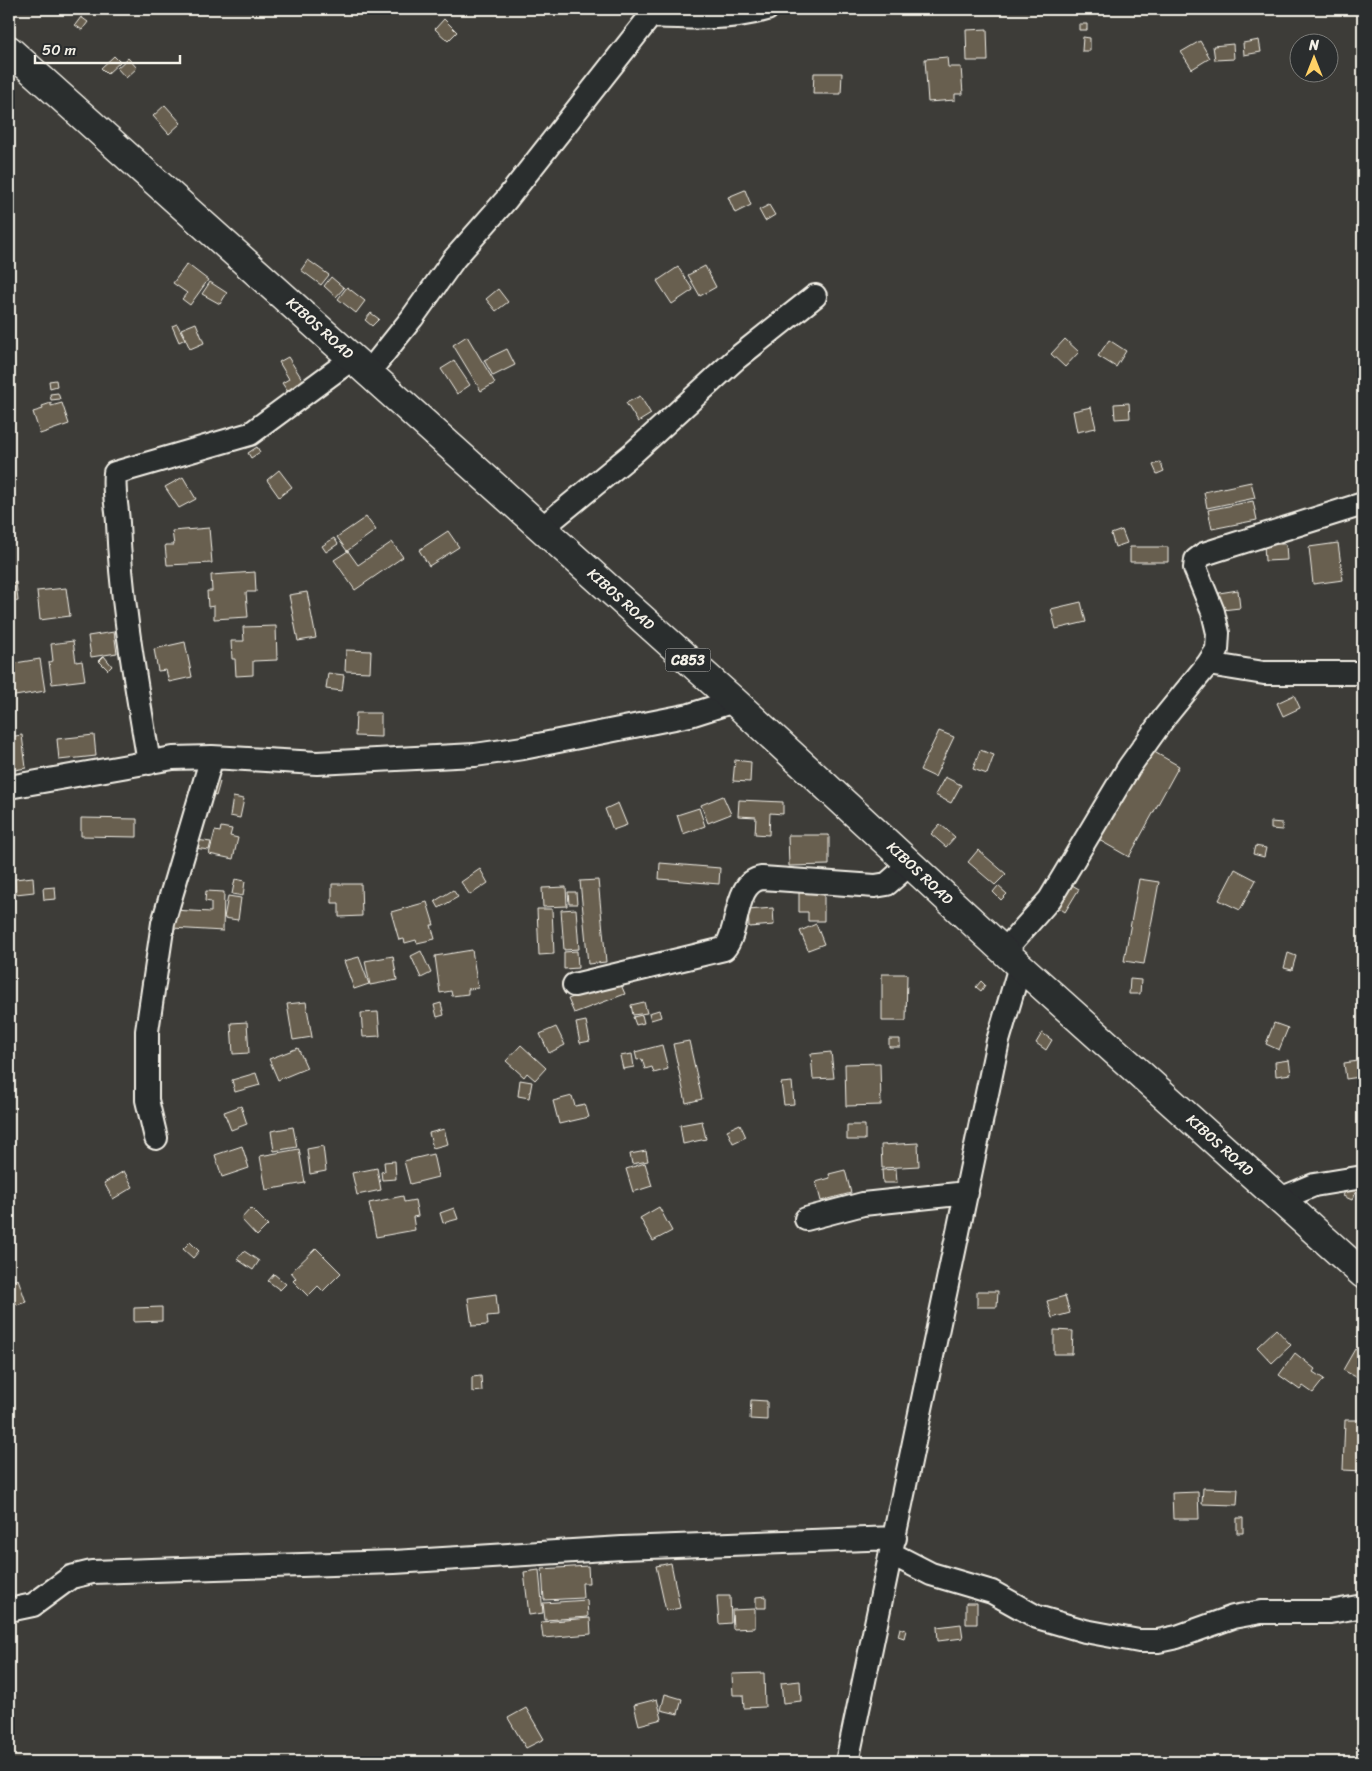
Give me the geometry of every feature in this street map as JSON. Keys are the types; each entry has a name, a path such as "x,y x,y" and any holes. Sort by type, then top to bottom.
{"main road":[{"name":"KIBOS ROAD","path":"9,50 734,701 1012,959 1363,1274"}],"street":[{"path":"149,763 133,668 120,572 117,515 113,490 115,473 250,434 361,365 412,318 454,258 506,200 654,13 694,18 739,16 767,9"},
{"path":"542,528 632,454 737,358 815,296"},
{"path":"847,1762 967,1193 998,1042 1012,959 1129,767 1217,650 1218,633 1213,612 1195,568 1196,560 1204,554 1363,504"},
{"path":"1208,664 1264,673 1363,673"},
{"path":"9,787 173,758 317,763 475,755 533,746 690,715 734,701"},
{"path":"156,1138 147,1100 147,1031 163,923 212,758"},
{"path":"574,985 724,949 732,938 741,900 754,879 875,886 887,884 910,864"},
{"path":"1280,1199 1314,1185 1363,1177"},
{"path":"806,1219 863,1204 967,1193"},
{"path":"9,1610 33,1605 71,1577 92,1572 394,1562 622,1548 893,1546 931,1574 992,1592 1037,1617 1084,1631 1139,1641 1158,1641 1232,1617 1261,1612 1330,1612 1363,1606"}],"building":[{"path":"81,17 88,22 82,30 75,25"},
{"path":"444,19 457,32 448,41 435,29"},
{"path":"1079,24 1087,24 1087,30 1079,30"},
{"path":"987,29 988,61 967,61 966,30"},
{"path":"1083,37 1090,38 1090,51 1082,51"},
{"path":"1259,40 1261,52 1244,55 1243,43"},
{"path":"1200,41 1210,58 1192,69 1181,52"},
{"path":"1233,44 1234,59 1215,60 1213,46"},
{"path":"114,56 120,62 107,74 101,68"},
{"path":"947,57 948,67 961,67 963,94 955,94 955,100 928,102 925,59"},
{"path":"128,58 137,68 126,78 117,68"},
{"path":"814,73 842,73 841,94 813,94"},
{"path":"165,105 181,123 169,134 153,116"},
{"path":"745,190 751,205 735,213 728,197"},
{"path":"769,205 775,215 765,221 759,210"},
{"path":"308,260 329,275 321,285 301,270"},
{"path":"187,264 208,280 190,305 182,299 187,293 173,283"},
{"path":"705,266 716,287 700,296 688,275"},
{"path":"678,267 693,290 672,304 657,281"},
{"path":"331,277 344,288 336,297 324,286"},
{"path":"210,282 227,293 220,304 202,294"},
{"path":"347,287 365,301 356,313 338,299"},
{"path":"498,289 508,302 496,311 486,299"},
{"path":"371,313 379,319 372,326 365,320"},
{"path":"196,323 204,343 190,349 181,329"},
{"path":"177,324 185,339 179,342 172,326"},
{"path":"467,336 495,383 481,391 453,345"},
{"path":"1065,339 1079,352 1065,367 1051,354"},
{"path":"1109,340 1126,351 1116,367 1098,356"},
{"path":"507,349 515,365 493,376 484,360"},
{"path":"288,357 304,382 288,392 282,383 289,379 279,362"},
{"path":"454,361 470,385 457,394 441,369"},
{"path":"56,380 57,386 50,388 49,381"},
{"path":"58,393 60,399 51,400 50,394"},
{"path":"640,396 651,414 638,422 626,403"},
{"path":"51,403 51,406 62,403 69,424 40,434 33,412 43,409 42,406"},
{"path":"1129,403 1130,418 1115,419 1114,404"},
{"path":"1091,407 1096,428 1077,432 1073,411"},
{"path":"257,447 260,452 251,458 248,453"},
{"path":"1160,462 1164,471 1157,474 1153,465"},
{"path":"279,470 292,487 279,497 267,480"},
{"path":"183,477 196,499 179,508 165,487"},
{"path":"1251,482 1255,498 1207,508 1204,492"},
{"path":"1253,501 1257,520 1212,529 1208,510"},
{"path":"366,517 376,530 347,551 337,537"},
{"path":"209,528 212,563 167,565 165,545 174,545 172,531"},
{"path":"1122,530 1127,543 1115,547 1111,534"},
{"path":"448,531 459,547 429,566 419,550"},
{"path":"334,538 338,544 326,552 322,546"},
{"path":"392,542 403,557 355,590 334,560 348,551 358,565"},
{"path":"1338,543 1343,580 1313,584 1309,547"},
{"path":"1264,544 1286,544 1287,560 1265,561"},
{"path":"1130,547 1168,547 1168,562 1130,562"},
{"path":"255,572 256,592 246,592 248,617 214,619 214,606 208,607 207,591 212,591 211,575"},
{"path":"16,582 18,601 9,603 9,584"},
{"path":"66,588 70,616 40,620 37,591"},
{"path":"1238,590 1240,608 1222,610 1219,593"},
{"path":"307,592 316,638 298,641 289,595"},
{"path":"1081,602 1086,622 1056,629 1051,609"},
{"path":"276,626 277,660 253,661 253,675 236,676 235,659 232,659 231,641 244,641 243,627"},
{"path":"114,632 117,653 91,657 88,636"},
{"path":"73,641 76,662 82,661 85,680 52,684 49,662 53,661 51,644"},
{"path":"185,642 192,677 169,682 166,670 158,671 154,649"},
{"path":"346,650 371,651 370,672 345,671"},
{"path":"104,656 112,666 108,670 99,661"},
{"path":"40,659 45,691 9,697 9,664"},
{"path":"328,673 344,675 342,691 326,689"},
{"path":"1294,695 1300,708 1283,716 1277,703"},
{"path":"356,713 381,713 381,737 355,736"},
{"path":"939,731 954,737 935,777 920,770"},
{"path":"22,735 26,768 9,771 9,737"},
{"path":"94,735 96,756 59,760 57,739"},
{"path":"1149,749 1179,766 1129,857 1099,840"},
{"path":"980,750 994,755 987,774 973,769"},
{"path":"735,760 751,762 750,782 733,781"},
{"path":"945,777 961,785 951,803 935,795"},
{"path":"211,780 220,782 216,796 208,794"},
{"path":"723,796 731,814 708,823 701,805"},
{"path":"233,797 244,799 240,818 230,816"},
{"path":"739,800 783,802 783,814 770,813 769,835 755,834 756,817 738,816"},
{"path":"618,803 627,825 613,830 605,809"},
{"path":"699,808 705,826 683,834 677,815"},
{"path":"81,818 137,819 137,837 81,836"},
{"path":"1271,822 1282,823 1282,830 1271,829"},
{"path":"940,824 955,837 946,847 931,834"},
{"path":"221,827 232,829 230,836 238,838 233,859 209,854 215,831 220,832"},
{"path":"788,835 829,835 829,865 789,866"},
{"path":"196,840 211,842 209,850 194,848"},
{"path":"1255,846 1266,848 1264,857 1253,854"},
{"path":"978,850 1006,874 995,885 968,862"},
{"path":"660,863 720,868 719,884 659,879"},
{"path":"480,869 488,883 470,895 461,882"},
{"path":"1235,869 1256,880 1240,910 1219,900"},
{"path":"33,877 34,892 16,894 15,879"},
{"path":"235,879 245,881 243,896 232,894"},
{"path":"1139,879 1159,882 1144,964 1124,961"},
{"path":"598,880 606,962 588,964 580,881"},
{"path":"332,884 361,884 362,916 339,917 339,903 332,903"},
{"path":"1072,885 1079,889 1065,912 1058,907"},
{"path":"998,886 1007,894 1001,900 993,892"},
{"path":"55,887 56,899 44,900 43,888"},
{"path":"566,887 567,906 543,907 542,888"},
{"path":"453,890 458,897 439,908 435,901"},
{"path":"206,891 224,892 223,931 172,928 172,910 211,912 211,902 205,901"},
{"path":"568,892 576,892 577,904 569,904"},
{"path":"799,892 824,892 824,921 808,921 808,912 799,912"},
{"path":"9,893 14,894 13,913 9,913"},
{"path":"228,896 241,898 238,920 224,918"},
{"path":"427,902 434,925 431,925 435,939 417,943 416,940 405,943 404,939 399,940 391,912"},
{"path":"773,908 774,925 749,927 748,910"},
{"path":"537,909 552,909 554,954 539,955"},
{"path":"576,909 579,949 564,950 561,910"},
{"path":"816,924 824,944 808,950 800,931"},
{"path":"472,950 478,988 468,989 468,994 452,996 451,991 440,993 435,956"},
{"path":"421,951 431,973 421,978 411,956"},
{"path":"577,951 578,968 564,969 564,952"},
{"path":"1288,953 1296,956 1292,970 1284,968"},
{"path":"393,956 397,980 370,985 365,961"},
{"path":"359,957 369,984 354,989 344,961"},
{"path":"882,974 907,974 906,1021 882,1021"},
{"path":"1130,979 1141,980 1140,994 1129,994"},
{"path":"619,980 625,994 574,1013 568,999"},
{"path":"981,981 985,985 981,991 976,987"},
{"path":"306,1002 312,1037 293,1040 287,1004"},
{"path":"644,1002 647,1013 633,1015 631,1005"},
{"path":"441,1003 444,1015 437,1017 434,1005"},
{"path":"659,1010 661,1017 651,1020 649,1013"},
{"path":"378,1012 380,1036 363,1037 361,1013"},
{"path":"642,1015 644,1023 636,1025 633,1017"},
{"path":"586,1021 590,1041 580,1043 576,1023"},
{"path":"247,1022 249,1053 233,1054 231,1023"},
{"path":"1274,1023 1288,1028 1279,1050 1266,1044"},
{"path":"556,1027 565,1045 549,1053 540,1034"},
{"path":"1042,1033 1052,1040 1046,1050 1036,1043"},
{"path":"889,1039 900,1039 900,1047 889,1047"},
{"path":"689,1041 702,1099 686,1103 673,1044"},
{"path":"521,1045 546,1068 535,1080 527,1073 524,1077 506,1061"},
{"path":"662,1045 668,1069 654,1073 652,1067 645,1069 642,1059 637,1060 635,1052"},
{"path":"298,1048 307,1068 278,1080 269,1059"},
{"path":"831,1052 834,1078 813,1079 811,1054"},
{"path":"632,1054 634,1067 623,1069 620,1056"},
{"path":"1289,1060 1291,1074 1276,1076 1275,1062"},
{"path":"1358,1061 1360,1077 1346,1079 1344,1063"},
{"path":"880,1063 881,1105 846,1106 845,1064"},
{"path":"256,1073 260,1085 235,1092 232,1080"},
{"path":"520,1080 532,1082 529,1098 518,1096"},
{"path":"792,1082 794,1104 784,1105 781,1083"},
{"path":"572,1096 575,1106 585,1104 589,1117 559,1124 553,1101"},
{"path":"241,1106 247,1124 231,1130 224,1112"},
{"path":"702,1121 706,1139 683,1144 680,1125"},
{"path":"740,1124 746,1137 733,1143 727,1130"},
{"path":"847,1125 865,1125 865,1140 847,1140"},
{"path":"293,1127 297,1147 274,1151 271,1131"},
{"path":"444,1129 448,1144 433,1148 429,1133"},
{"path":"918,1143 919,1166 882,1168 881,1145"},
{"path":"242,1146 249,1168 222,1177 215,1155"},
{"path":"323,1146 326,1171 310,1174 307,1149"},
{"path":"299,1149 305,1183 266,1190 260,1156"},
{"path":"646,1151 648,1161 632,1164 630,1154"},
{"path":"433,1154 438,1177 410,1184 404,1161"},
{"path":"395,1161 396,1179 382,1180 381,1172 385,1171 384,1162"},
{"path":"645,1163 652,1186 633,1192 626,1169"},
{"path":"377,1168 381,1190 357,1195 352,1173"},
{"path":"896,1169 897,1183 883,1183 882,1170"},
{"path":"845,1170 851,1193 821,1201 816,1182 830,1178 829,1174"},
{"path":"124,1171 133,1187 113,1199 104,1183"},
{"path":"1347,1187 1357,1191 1352,1200 1343,1196"},
{"path":"403,1196 404,1202 415,1200 418,1216 413,1217 415,1230 376,1237 369,1203"},
{"path":"659,1207 672,1231 653,1241 640,1218"},
{"path":"251,1208 268,1225 257,1236 241,1219"},
{"path":"454,1208 458,1219 443,1223 440,1213"},
{"path":"190,1242 199,1251 193,1258 183,1249"},
{"path":"316,1248 341,1273 323,1291 318,1286 308,1296 293,1281 296,1278 291,1272"},
{"path":"244,1251 259,1261 253,1270 237,1259"},
{"path":"274,1274 286,1284 280,1290 268,1281"},
{"path":"18,1279 26,1302 17,1305 15,1301 9,1303 9,1282"},
{"path":"977,1291 998,1291 997,1307 977,1307"},
{"path":"496,1294 498,1315 487,1316 488,1325 472,1326 468,1298"},
{"path":"1065,1296 1070,1313 1052,1318 1047,1301"},
{"path":"162,1307 162,1321 134,1322 134,1308"},
{"path":"1276,1329 1291,1345 1272,1363 1257,1347"},
{"path":"1054,1330 1073,1331 1072,1354 1054,1354"},
{"path":"1355,1349 1363,1354 1363,1365 1356,1377 1343,1370"},
{"path":"1295,1353 1315,1369 1313,1372 1324,1379 1313,1393 1303,1386 1300,1390 1279,1375"},
{"path":"481,1376 482,1391 472,1392 472,1377"},
{"path":"751,1400 767,1401 767,1420 750,1419"},
{"path":"1345,1420 1363,1420 1363,1471 1343,1470"},
{"path":"1203,1488 1238,1489 1237,1505 1202,1504"},
{"path":"1198,1492 1199,1519 1173,1519 1172,1493"},
{"path":"1237,1518 1243,1518 1243,1533 1237,1533"},
{"path":"671,1563 680,1608 666,1611 656,1566"},
{"path":"588,1566 589,1583 582,1583 583,1598 544,1600 542,1569"},
{"path":"539,1570 543,1613 529,1615 524,1572"},
{"path":"717,1596 730,1596 731,1623 719,1624"},
{"path":"766,1596 766,1608 756,1608 756,1597"},
{"path":"587,1600 588,1617 545,1620 543,1603"},
{"path":"966,1603 977,1603 977,1624 966,1624"},
{"path":"755,1609 755,1628 733,1629 732,1610"},
{"path":"590,1618 591,1634 543,1638 541,1622"},
{"path":"961,1624 963,1638 938,1641 937,1627"},
{"path":"900,1628 906,1630 904,1638 898,1636"},
{"path":"764,1673 765,1707 744,1708 743,1695 733,1695 732,1674"},
{"path":"800,1681 801,1701 783,1703 781,1683"},
{"path":"665,1694 682,1699 678,1714 661,1710"},
{"path":"657,1699 662,1719 639,1725 634,1705"},
{"path":"526,1708 544,1739 526,1748 508,1718"},
{"path":"1258,1757 1261,1762 1247,1762"}]}
